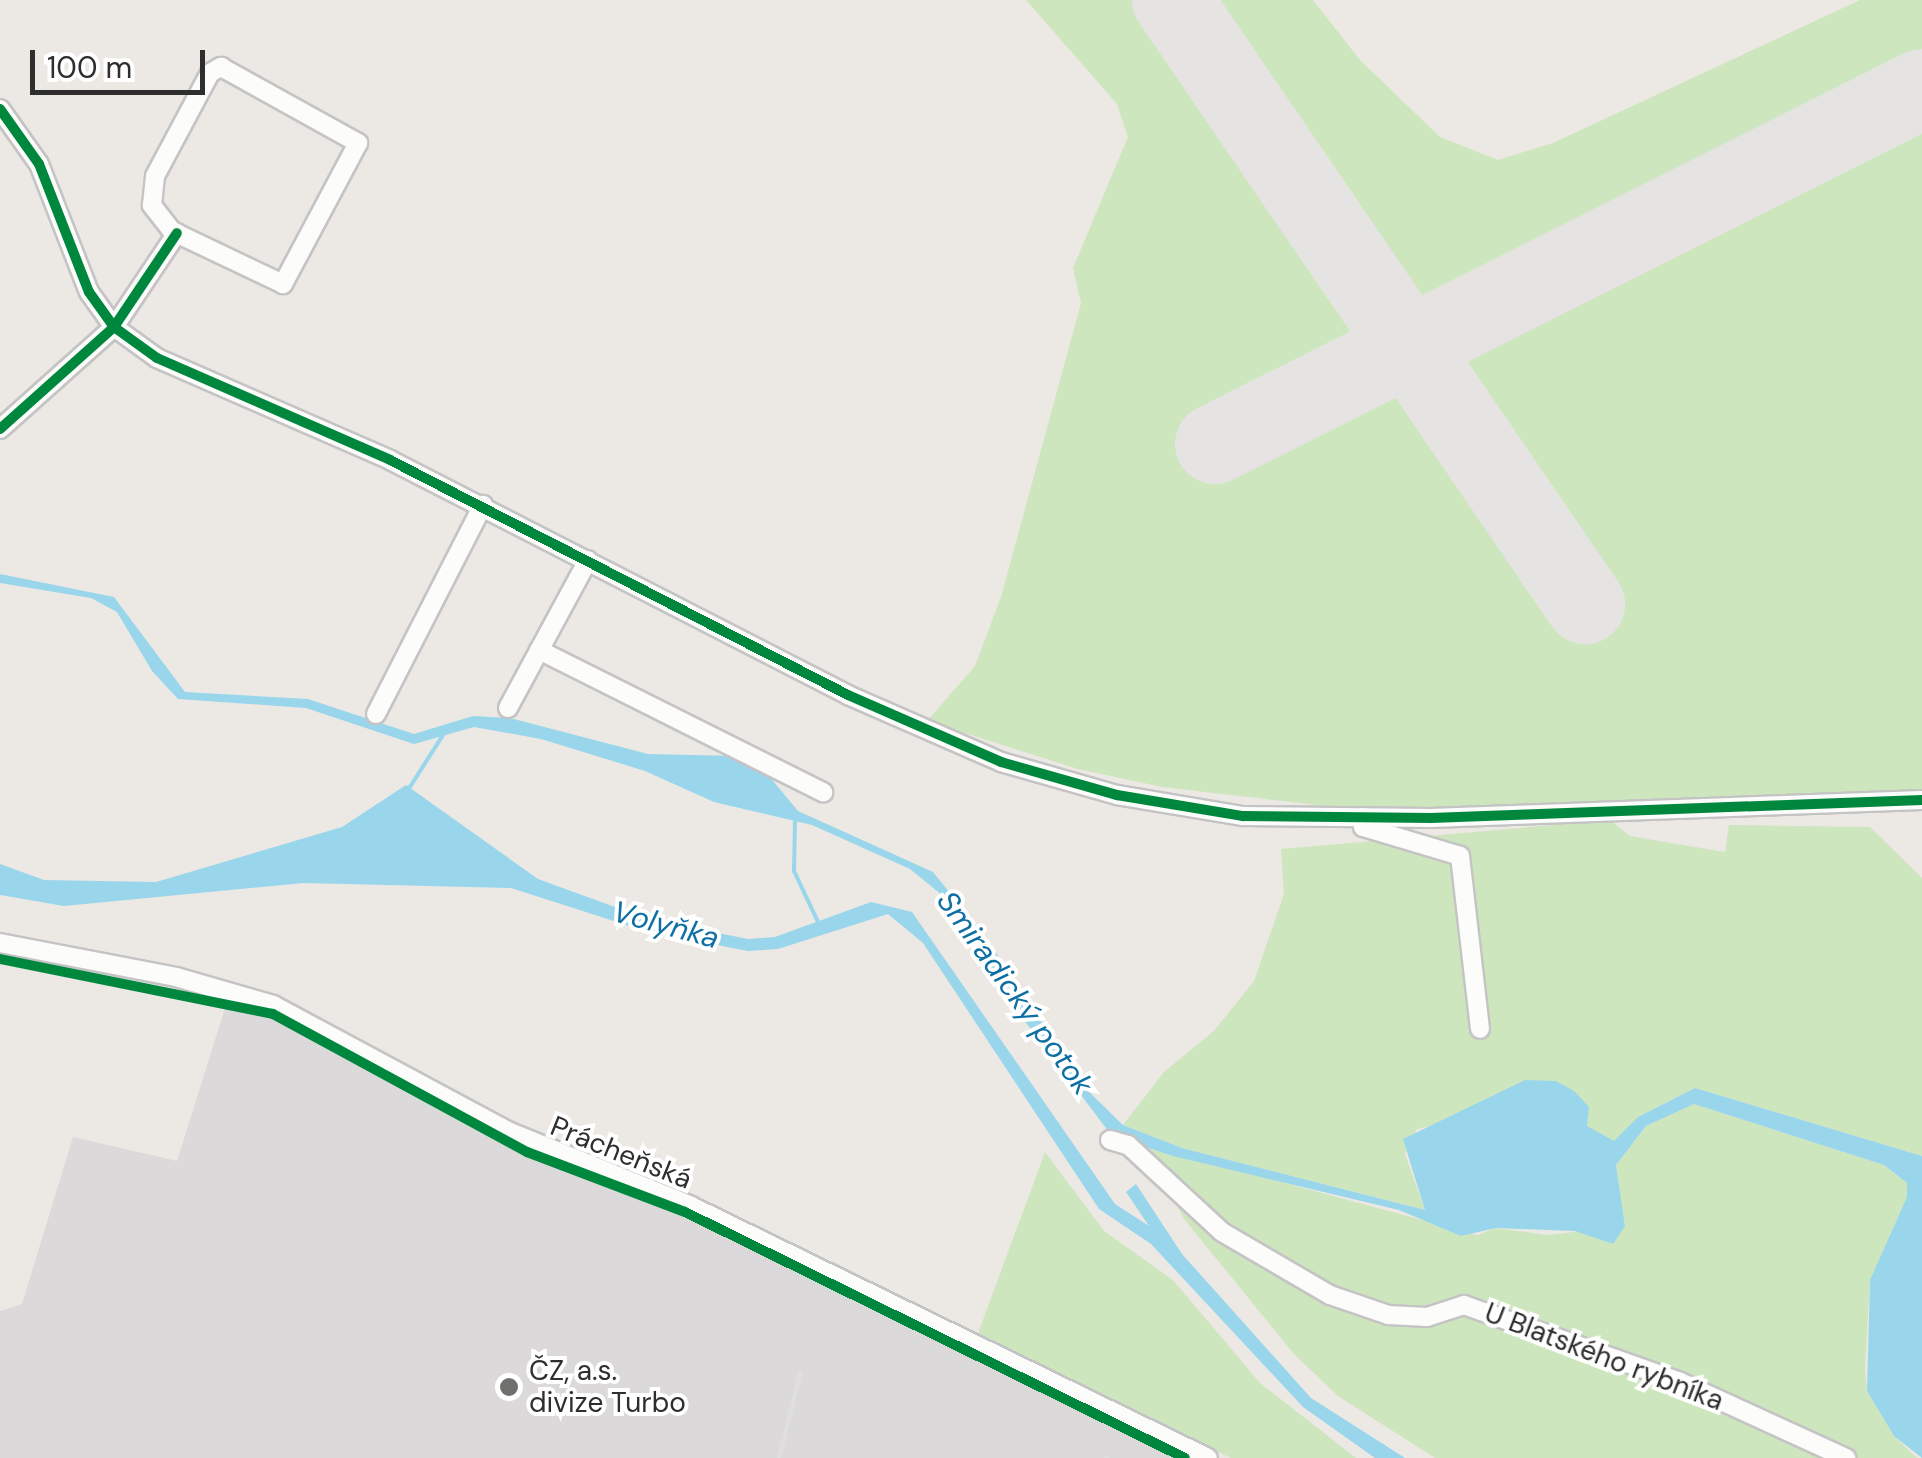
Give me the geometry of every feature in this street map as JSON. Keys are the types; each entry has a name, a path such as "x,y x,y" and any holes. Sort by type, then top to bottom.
{"street":[{"path":"217,68 356,139 357,152 282,284 177,233 155,213 152,183 217,68"},
{"path":"0,109 28,141 89,292 114,327 157,358 483,506 848,695 1001,762 1118,795 1243,816 1363,818 1922,800"},
{"path":"0,428 114,327 177,233"},
{"path":"376,714 483,506"},
{"path":"508,708 588,560"},
{"path":"539,650 823,792"},
{"path":"1363,818 1362,827 1460,856 1480,1029"},
{"name":"Prácheňská","path":"0,943 140,969 273,1005 510,1132 691,1206 1208,1458"},
{"name":"U Blatského rybníka","path":"1110,1140 1128,1146 1222,1232 1330,1296 1388,1315 1427,1317 1464,1304 1680,1382 1846,1458"}],"shaded area":[{"path":"226,1005 270,1016 531,1157 684,1214 1179,1458 0,1458 0,1311 22,1304 73,1137 177,1161"}],"green space":[{"path":"1026,0 1313,0 1360,60 1440,137 1498,160 1553,143 1860,0 1922,0 1922,791 1368,811 1162,787 1078,769 927,721 975,666 1001,597 1081,303 1073,268 1128,137 1117,104"},
{"path":"1610,820 1630,836 1725,852 1729,825 1870,827 1922,878 1922,1156 1695,1088 1638,1117 1615,1141 1497,1093 1448,1122 1417,1129 1405,1154 1425,1210 1182,1148 1123,1125 1164,1072 1214,1031 1254,981 1284,894 1281,849"},
{"path":"1694,1104 1884,1165 1907,1183 1907,1198 1870,1280 1865,1369 1867,1391 1894,1436 1917,1458 1435,1458 1338,1396 1294,1354 1184,1219 1147,1146 1478,1235 1495,1228 1548,1235 1625,1226 1616,1165 1646,1126"},
{"path":"1045,1152 1104,1231 1173,1280 1260,1383 1356,1458 1231,1458 977,1336"}],"water":[{"name":"Smiradický potok","path":"0,574 114,597 185,692 308,699 414,734 473,716 510,718 648,754 738,756 769,776 798,811 933,872 987,939 1085,1088 1123,1125 1182,1148 1425,1210 1403,1139 1525,1080 1556,1081 1574,1091 1589,1107 1587,1126 1614,1141 1638,1117 1695,1088 1922,1156 1922,1458 1894,1436 1867,1391 1870,1280 1907,1197 1907,1183 1884,1165 1694,1104 1646,1126 1616,1165 1625,1226 1613,1244 1575,1231 1496,1228 1461,1236 1399,1210 1173,1156 1112,1136 1011,1003 942,895 910,869 812,825 714,802 645,771 541,739 474,727 414,744 306,708 178,699 152,671 117,612 91,598 0,583"},
{"name":"Volyňka","path":"406,785 538,879 648,919 748,939 775,937 871,902 912,912 1115,1204 1149,1226 1126,1192 1136,1184 1182,1254 1311,1398 1405,1458 1375,1458 1303,1407 1151,1244 1099,1209 923,943 888,914 778,949 748,951 645,931 511,888 304,883 64,906 0,895 0,864 44,880 156,882 342,827"}],"waterway":[{"path":"408,790 443,735"},
{"path":"795,822 794,871 818,922"}],"runway":[{"path":"1172,0 1585,604"},
{"path":"1215,444 1922,89"}],"railway":[{"path":"779,1458 800,1374"}],"cycle path":[{"path":"0,109 39,164 89,292 114,327 157,358 390,460 848,695 1001,762 1117,795 1243,816 1431,818 1922,800"},
{"path":"0,429 114,327 177,233"},
{"path":"0,959 273,1014 527,1152 685,1212 1185,1458"}],"place":[{"name":"ČZ, a.s. divize Turbo","path":"509,1387"}]}
